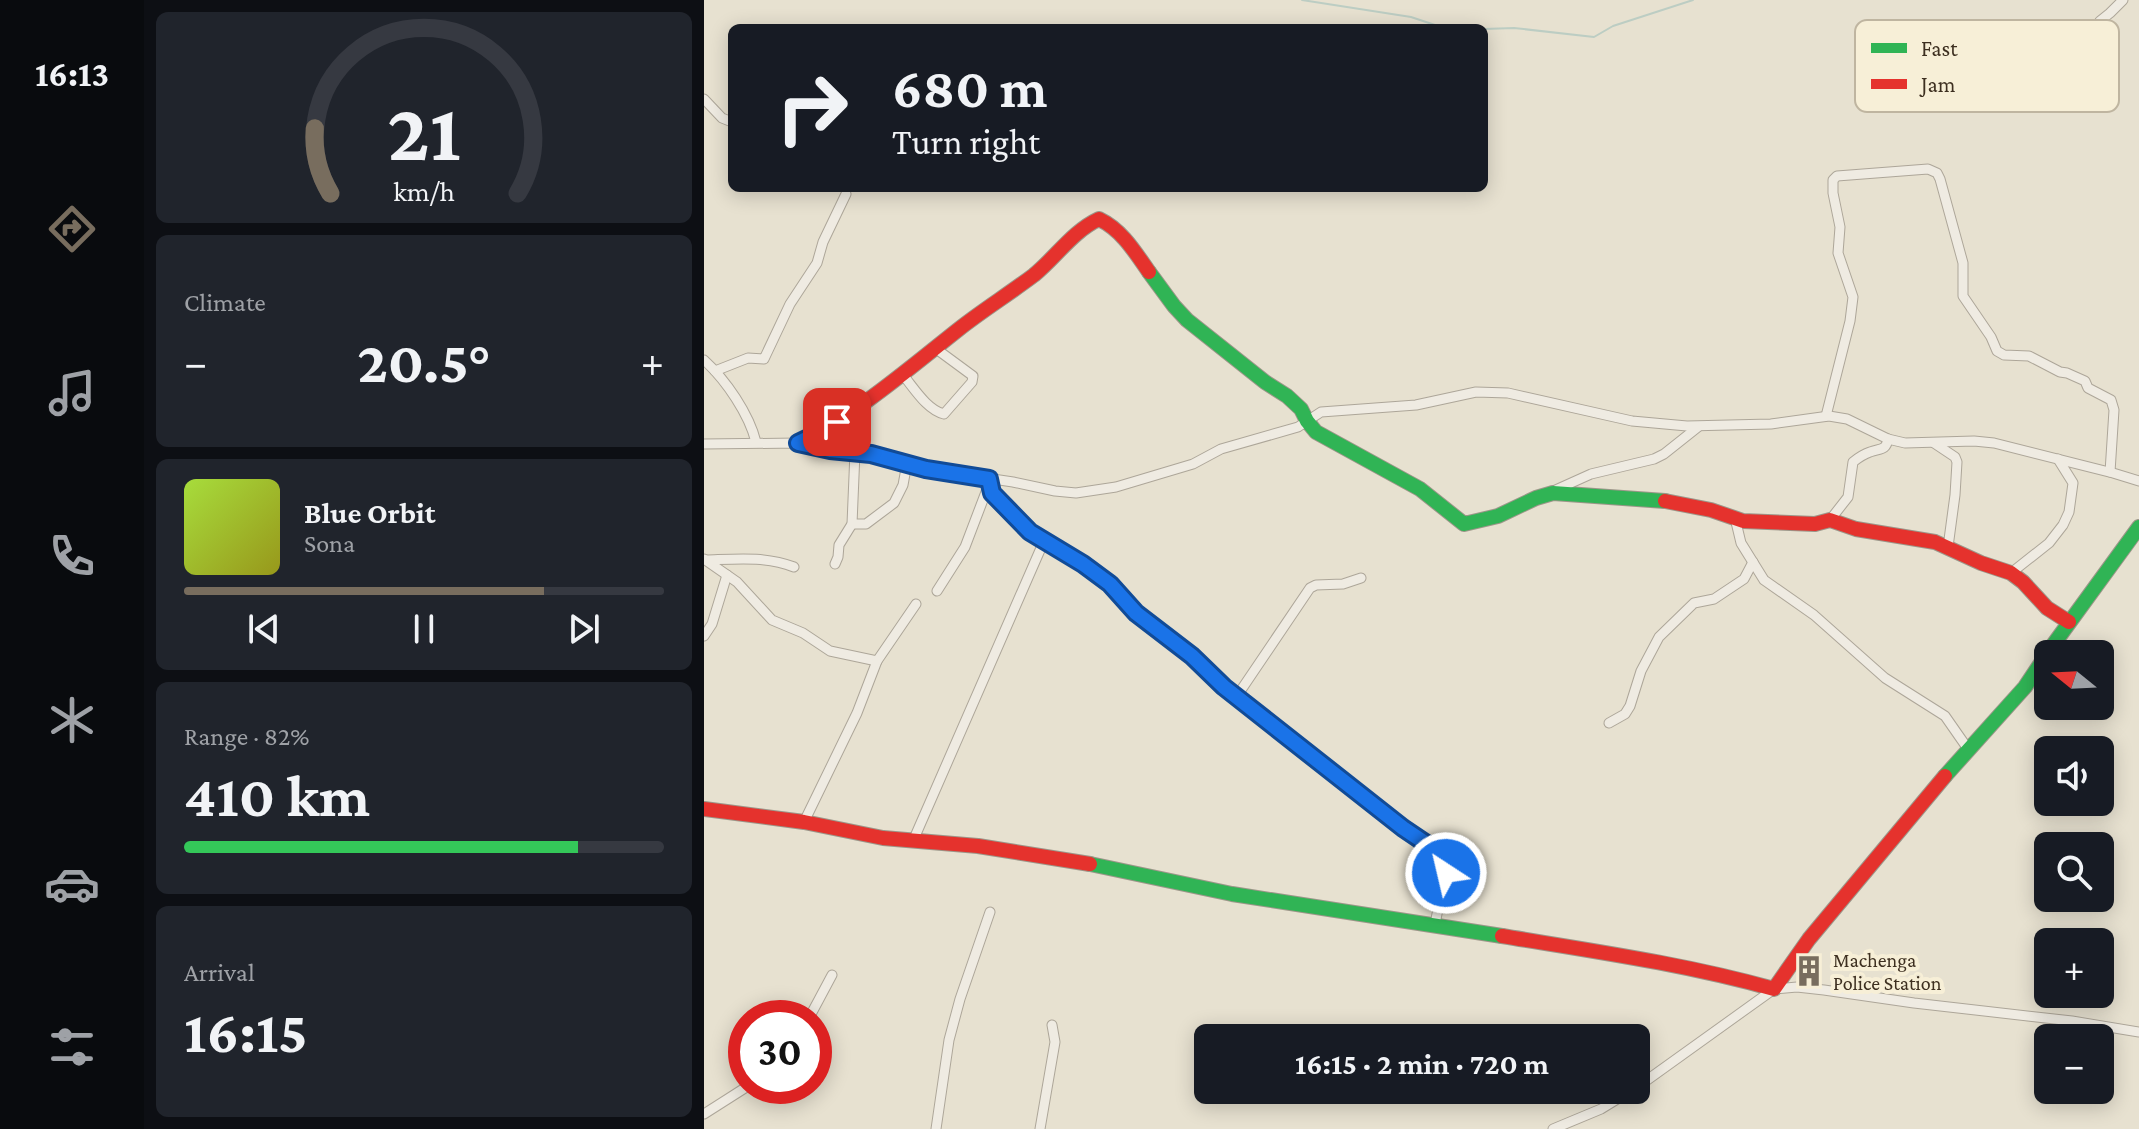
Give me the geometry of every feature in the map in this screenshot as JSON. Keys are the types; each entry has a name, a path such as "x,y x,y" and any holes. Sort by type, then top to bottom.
{"street":[{"path":"2101,20 2123,0"},
{"path":"704,99 728,120"},
{"path":"1826,416 1853,297 1838,253 1840,227 1833,180 1837,176 1928,169 1937,173 1940,179 1955,233 1963,263 1963,296 1997,351 2004,355 2029,356 2085,381 2088,388 2111,400 2114,410 2110,472"},
{"path":"715,371 748,358 764,359 790,304 817,263 823,242 846,194"},
{"path":"798,443 823,431 903,375 1044,267 1084,228 1099,219 1105,220 1124,237 1187,320 1287,396 1301,409 1316,432 1420,489 1464,524 1498,516 1591,474 1654,459 1698,427"},
{"path":"903,375 927,404 944,414 972,382 973,376 935,348"},
{"path":"704,360 742,408 756,442"},
{"path":"704,444 798,443 871,454 989,481 1076,493 1127,484 1193,464 1221,449 1298,427 1321,412 1416,405 1487,392 1508,393 1632,421 1698,427 1771,424 1826,416 1847,419 1888,439 1905,443 1994,443 2139,481"},
{"path":"1830,520 1848,497 1853,462 1870,452 1884,449 1888,439"},
{"path":"1934,443 1955,457 1957,462 1948,547"},
{"path":"835,564 839,545 852,524 855,452"},
{"path":"2011,573 2049,543 2069,512 2073,483 2058,459"},
{"path":"852,524 866,524 894,503 903,485 907,463"},
{"path":"989,481 992,493 1030,532 1110,584 1136,613 1199,661 1237,696 1403,828 1446,857 1446,873 1435,924"},
{"path":"937,591 965,547 989,481"},
{"path":"1544,495 1656,499 1751,521 1815,524 1830,520 1885,535 1924,539 2011,573 2047,608 2069,622"},
{"path":"1735,518 1741,543 1764,580 1814,615 1885,678 1945,716 1968,749"},
{"path":"1650,1078 1774,989 1809,939 1968,749 2025,687 2139,527"},
{"path":"913,841 1044,541"},
{"path":"705,560 744,557 777,560 794,567"},
{"path":"705,560 727,575 772,620 803,633 830,651 877,661"},
{"path":"1609,723 1625,714 1630,706 1641,671 1659,637 1694,603 1714,599 1744,579 1753,562"},
{"path":"704,636 712,624 727,575"},
{"path":"1237,696 1310,588 1343,584 1361,578"},
{"path":"804,822 864,700 877,661 916,604"},
{"path":"704,809 804,822 859,834 978,846 1107,867 1232,894 1628,957 1774,989 1797,987 1824,990 2139,1032"},
{"path":"936,1129 949,1040 990,912"},
{"path":"819,1000 832,975"},
{"path":"1040,1129 1055,1042 1052,1025"},
{"path":"704,1114 728,1099"},
{"path":"1553,1129 1609,1104"}],"waterway":[{"path":"1302,0 1411,17 1432,24"},
{"path":"1488,29 1514,28 1594,37 1613,26 1693,0"}],"traffic: fast":[{"path":"1149,272 1187,320 1287,396 1301,409 1316,432 1420,489 1464,524 1498,516 1553,493 1665,501"},
{"path":"1945,776 2025,687 2139,527"},
{"path":"1090,864 1232,894 1502,936"}],"traffic: jam":[{"path":"798,443 882,390 1034,275 1073,237 1099,219 1121,235 1149,272"},
{"path":"1665,501 1711,510 1743,521 1815,524 1830,520 1856,529 1935,542 2011,573 2047,608 2069,622"},
{"path":"1502,936 1673,965 1774,989 1809,939 1945,776"},
{"path":"704,809 804,822 883,838 978,846 1090,864"}],"place":[{"name":"Machenga Police Station","path":"1809,971"}],"route":[{"path":"837,422 798,443 871,454 926,469 989,479 992,493 1030,532 1110,584 1128,606 1192,656 1224,687 1403,828 1446,857 1446,873"}]}
